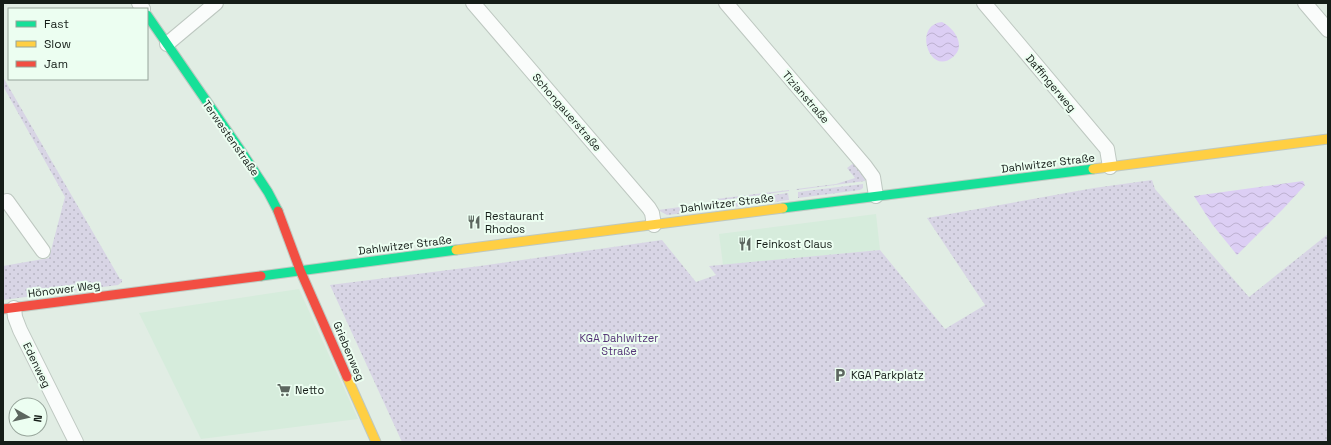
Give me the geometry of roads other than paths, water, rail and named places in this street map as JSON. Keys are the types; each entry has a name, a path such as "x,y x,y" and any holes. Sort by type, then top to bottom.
{"main road":[{"name":"Terwestenstraße","path":"148,16 268,192 278,212 300,270"},
{"name":"Dahlwitzer Straße","path":"128,292 1328,139"},
{"name":"Griebenweg","path":"300,270 376,442"},
{"name":"Hönower Weg","path":"8,308 128,292"}],"street":[{"path":"167,44 216,3"},
{"name":"Schongauerstraße","path":"473,3 649,208 652,213 654,224"},
{"name":"Tizianstraße","path":"726,3 865,166 873,177 876,196"},
{"name":"Daffingerweg","path":"984,3 1107,149 1110,167"},
{"path":"1305,3 1328,30"},
{"path":"4,200 44,251"},
{"name":"Edenweg","path":"8,308 15,317 18,326 76,442"}],"water":[{"path":"942,22 951,28 959,43 957,53 945,61 937,60 932,56 926,40 928,32 933,25"},
{"path":"1303,181 1305,185 1237,255 1212,224 1194,196"}],"place":[{"name":"Restaurant Rhodos","path":"474,222"},
{"name":"Feinkost Claus","path":"745,244"},
{"name":"KGA Parkplatz","path":"840,375"},
{"name":"Netto","path":"284,390"}],"park label":[{"name":"KGA Dahlwitzer Straße","path":"619,344"}]}
